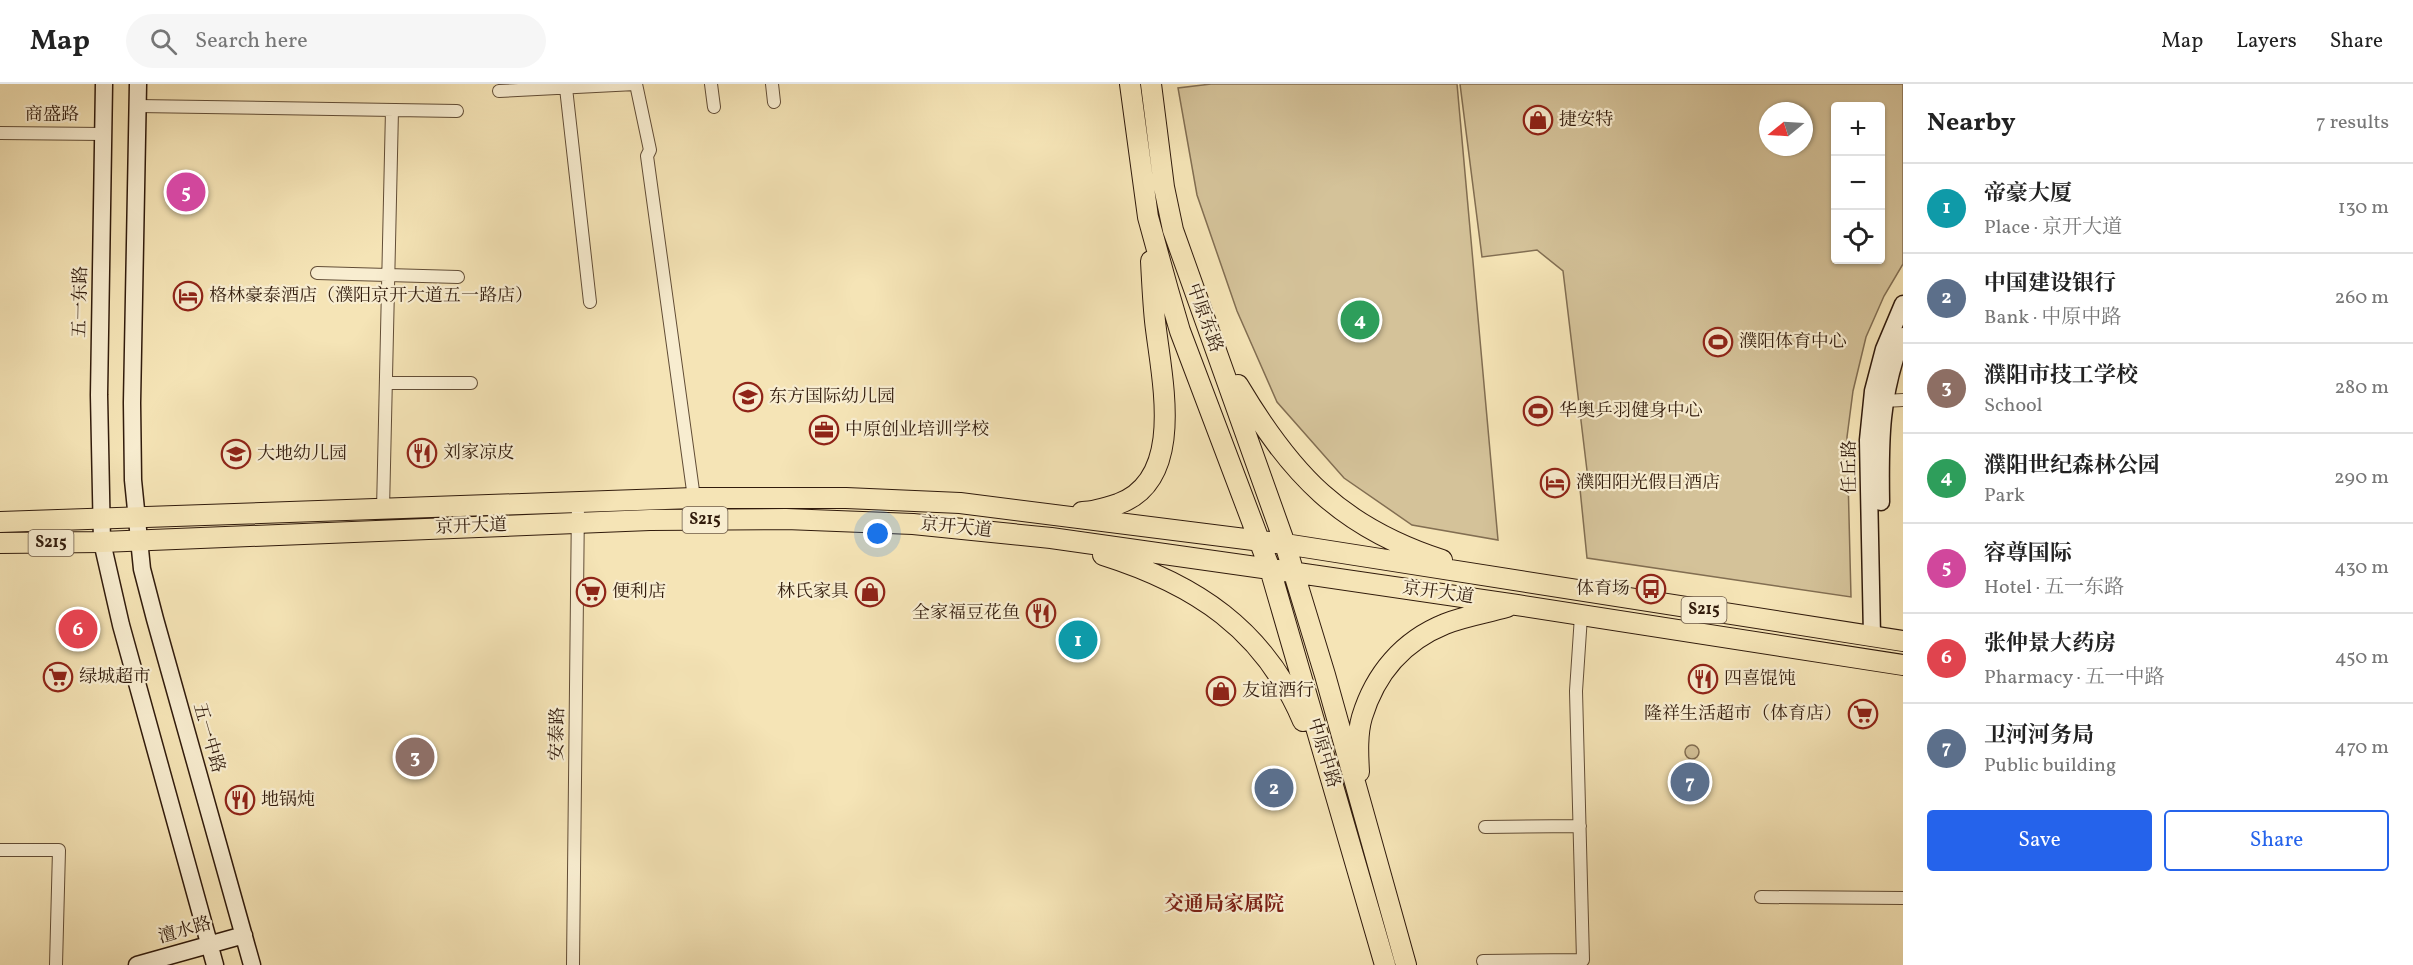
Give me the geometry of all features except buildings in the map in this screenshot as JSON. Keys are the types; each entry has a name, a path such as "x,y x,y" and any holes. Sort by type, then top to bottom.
{"main road":[{"name":"中原东路","path":"1130,84 1148,217 1180,331 1260,541"},
{"name":"中原东路","path":"1151,84 1168,212 1182,258 1285,544"},
{"path":"1018,510 1086,512 1106,508 1129,500 1142,491 1158,465 1165,433 1148,217"},
{"path":"1212,341 1260,422 1280,450 1301,475 1350,516 1374,532 1410,549 1504,579"},
{"name":"京开大道","path":"0,522 694,498 916,500 1018,510 1285,544 1886,638"},
{"name":"京开大道","path":"0,543 138,541 650,520 843,520 958,528 1052,538 1517,605 1903,665"},
{"path":"1052,538 1133,564 1181,587 1230,620 1254,641 1284,681 1301,716 1345,826"},
{"name":"中原中路","path":"1260,541 1384,965"},
{"name":"中原中路","path":"1285,544 1406,965"},
{"path":"1362,811 1358,756 1361,718 1390,661 1406,645 1425,633 1446,624 1517,605"}],"street":[{"name":"五一东路","path":"100,520 99,405 105,84"},
{"path":"136,519 132,403 138,84"},
{"path":"499,91 636,84 650,150 647,156 694,498"},
{"path":"711,84 714,107"},
{"path":"772,84 774,102"},
{"path":"566,88 590,302"},
{"path":"138,106 457,111"},
{"path":"383,510 392,110"},
{"name":"商盛路","path":"0,133 103,134"},
{"path":"317,273 458,277"},
{"name":"任丘路","path":"1886,638 1868,440 1873,391 1884,349 1903,304"},
{"name":"任丘路","path":"1886,638 1880,440 1884,401 1903,336"},
{"path":"386,382 471,383"},
{"path":"1884,401 1903,400"},
{"name":"安泰路","path":"573,965 578,503"},
{"name":"五一中路","path":"136,519 142,569 154,619 252,965"},
{"path":"100,520 102,542 121,626 215,965"},
{"path":"1483,961 1534,963 1583,960 1576,691 1581,616"},
{"path":"1485,827 1580,826"},
{"path":"0,850 58,850 56,965"},
{"path":"1761,897 1903,898"},
{"name":"澶水路","path":"136,965 244,934"}],"shaded area":[{"path":"1211,84 1457,84 1498,540 1412,525 1344,478 1277,402 1237,311 1197,195 1178,88"},
{"name":"濮阳体育中心","path":"1460,84 1903,84 1903,264 1884,296 1866,337 1853,391 1847,437 1851,597 1587,558 1579,479 1588,479 1563,271 1537,250 1482,257"},
{"path":"1692,745 1697,747 1699,752 1697,757 1692,759 1687,757 1685,752 1687,747"}],"place":[{"name":"捷安特","path":"1538,120"},
{"name":"容尊国际","path":"186,192"},
{"name":"格林豪泰酒店（濮阳京开大道五一路店）","path":"188,296"},
{"name":"濮阳世纪森林公园","path":"1360,320"},
{"name":"濮阳体育中心","path":"1718,342"},
{"name":"东方国际幼儿园","path":"748,397"},
{"name":"华奥乒羽健身中心","path":"1538,411"},
{"name":"中原创业培训学校","path":"824,430"},
{"name":"刘家凉皮","path":"422,453"},
{"name":"大地幼儿园","path":"236,454"},
{"name":"濮阳阳光假日酒店","path":"1555,483"},
{"name":"体育场","path":"1651,589"},
{"name":"便利店","path":"591,592"},
{"name":"林氏家具","path":"870,592"},
{"name":"全家福豆花鱼","path":"1041,613"},
{"name":"张仲景大药房","path":"78,629"},
{"name":"帝豪大厦","path":"1078,640"},
{"name":"绿城超市","path":"58,677"},
{"name":"四喜馄饨","path":"1703,679"},
{"name":"友谊酒行","path":"1221,691"},
{"name":"隆祥生活超市（体育店）","path":"1863,714"},
{"name":"濮阳市技工学校","path":"415,757"},
{"name":"卫河河务局","path":"1690,782"},
{"name":"中国建设银行","path":"1274,788"},
{"name":"地锅炖","path":"240,800"}],"district":[{"name":"交通局家属院","path":"1224,905"}]}
